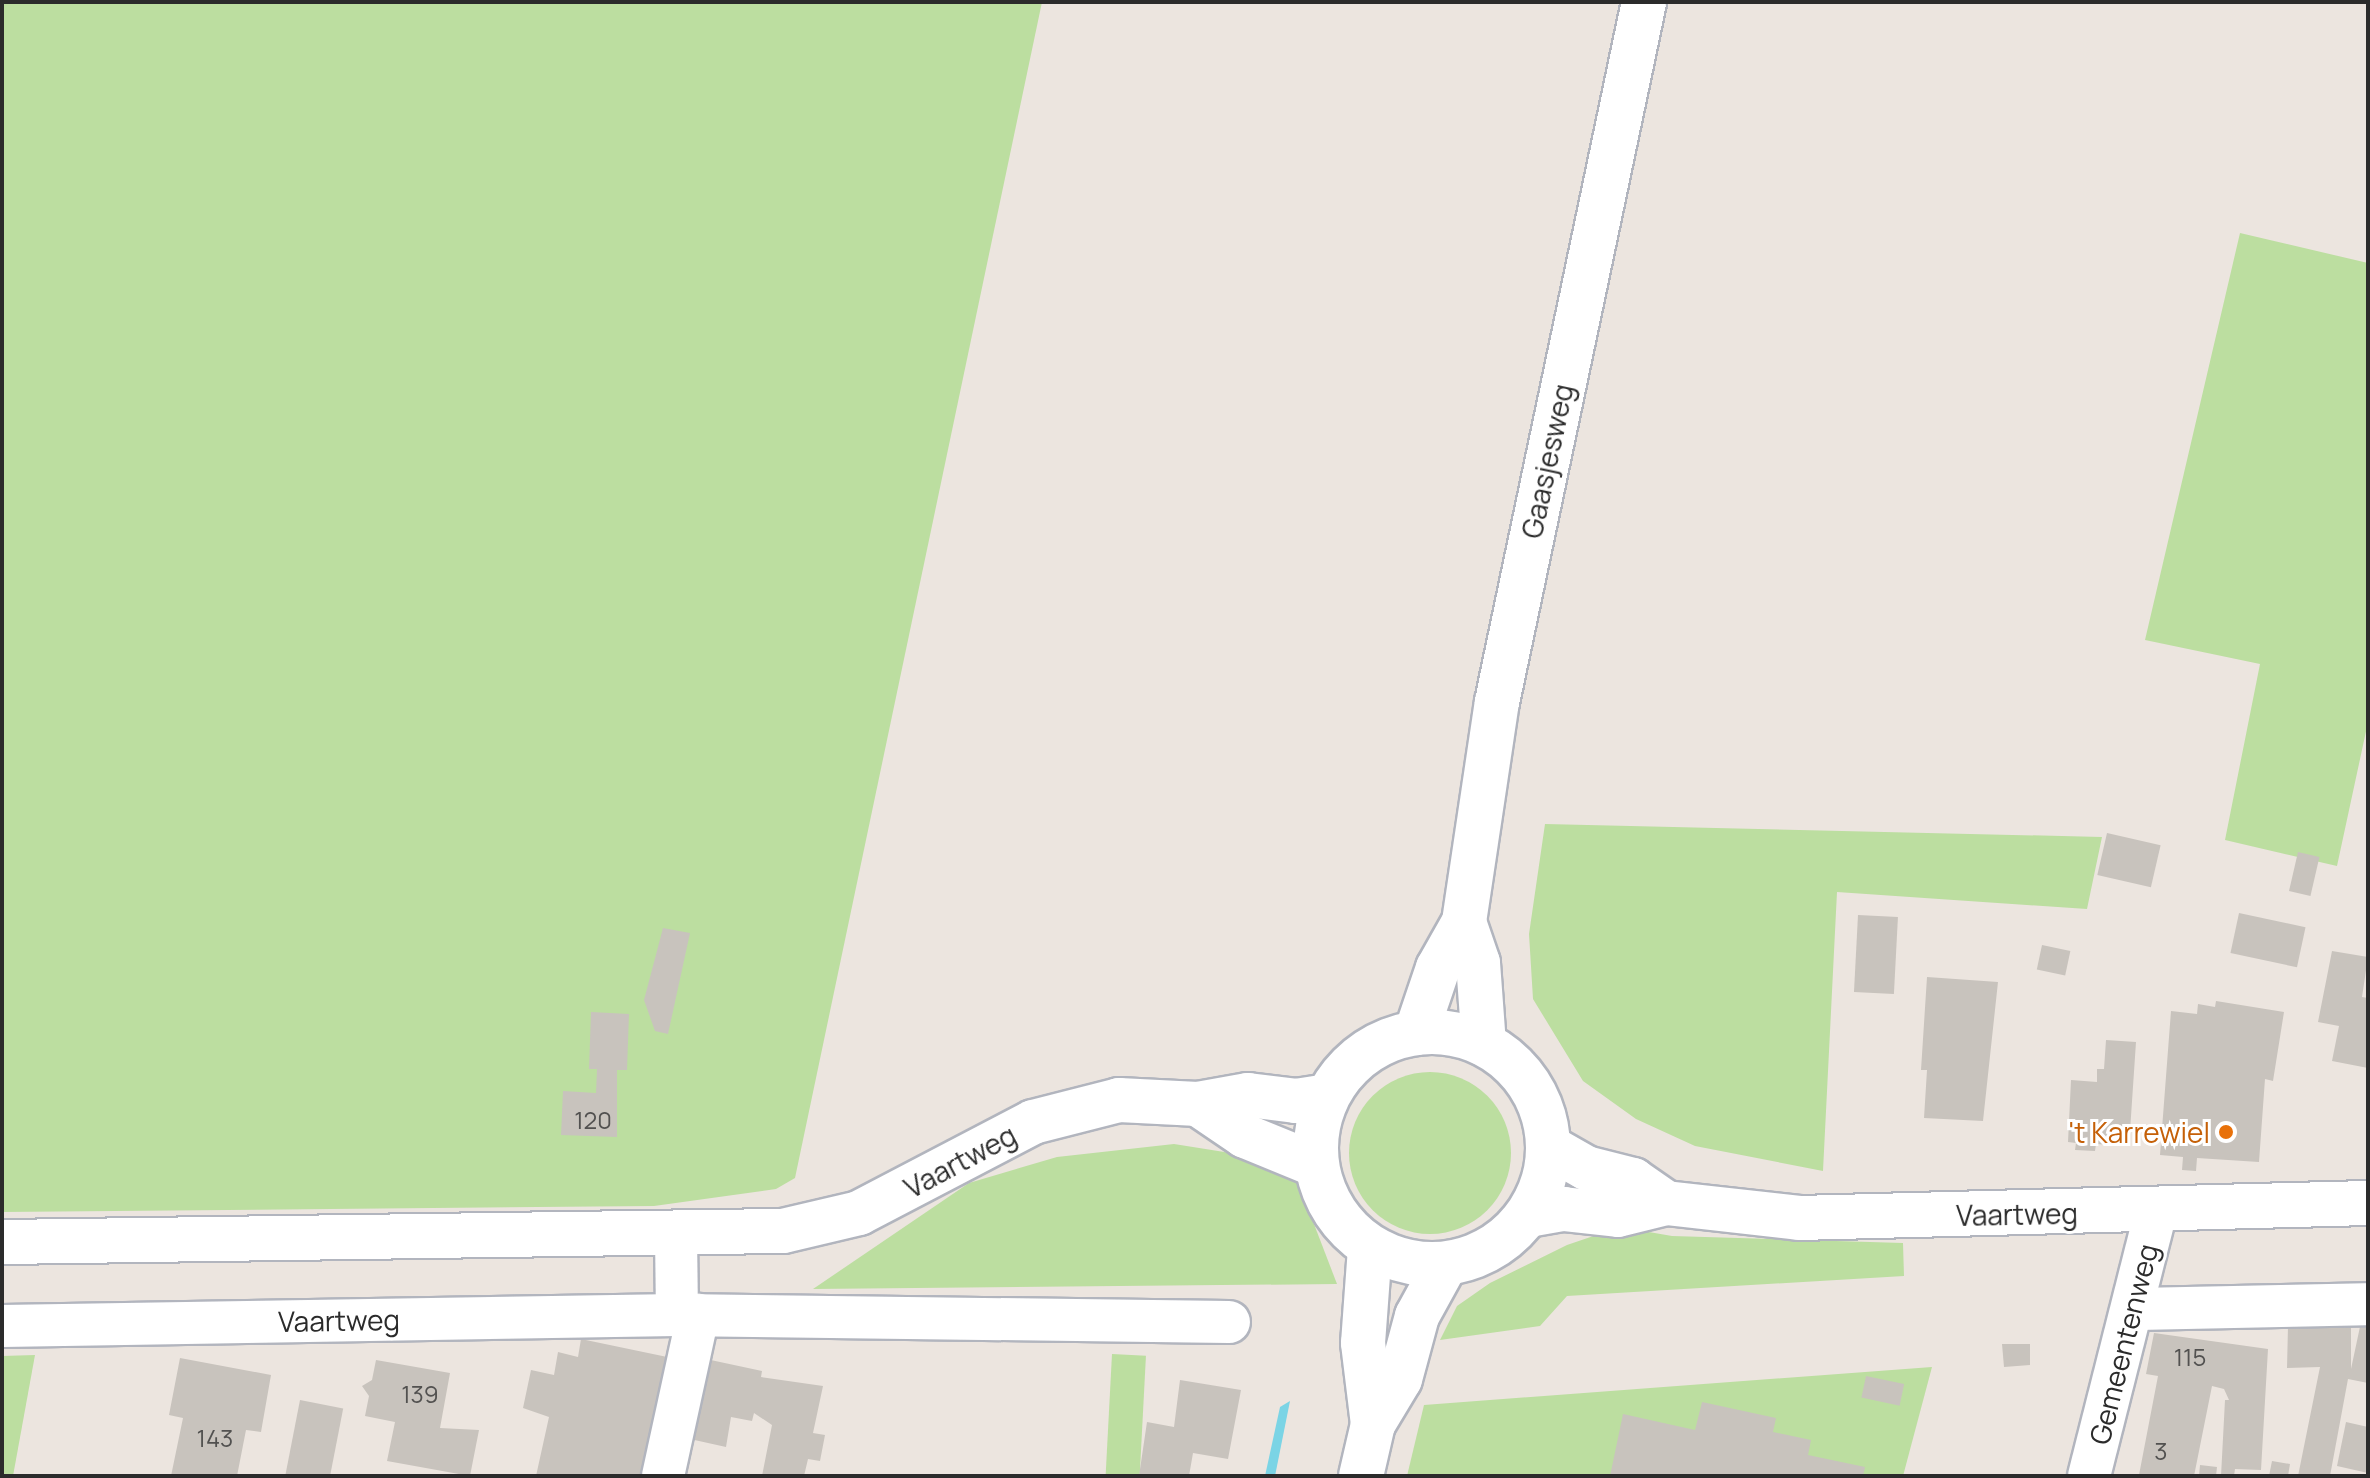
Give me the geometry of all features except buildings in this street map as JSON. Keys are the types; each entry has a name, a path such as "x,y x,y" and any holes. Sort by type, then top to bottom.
{"street":[{"name":"Gaasjesweg","path":"1416,1033 1438,968 1464,922 1497,702 1644,2"},
{"name":"Gaasjesweg","path":"1464,922 1478,963 1484,1044"},
{"path":"1416,1033 1451,1033 1484,1044 1510,1062 1530,1086 1544,1115 1549,1147 1543,1182 1528,1215 1506,1239 1477,1256 1445,1265 1407,1263 1370,1248 1338,1217 1316,1165 1317,1130 1327,1096 1364,1054 1416,1033"},
{"name":"Vaartweg","path":"2,1242 783,1231 859,1213 1033,1122 1119,1100 1198,1104 1248,1095 1296,1101 1327,1096"},
{"path":"1198,1104 1245,1136 1316,1165"},
{"name":"Vaartweg","path":"1549,1147 1586,1168 1633,1180 1666,1203"},
{"name":"Vaartweg","path":"1528,1215 1563,1209 1618,1215 1666,1203 1799,1218 2156,1212 2368,1203"},
{"name":"Gemeentenweg","path":"2089,1476 2135,1309 2156,1212"},
{"path":"663,1476 687,1315 676,1234"},
{"path":"1370,1248 1363,1343 1373,1424"},
{"path":"1361,1476 1373,1424 1400,1379 1417,1316 1445,1265"},
{"path":"2135,1309 2368,1304"},
{"name":"Vaartweg","path":"2,1326 687,1315 1229,1322"}],"green space":[{"path":"2,2 1042,2 795,1178 776,1189 654,1206 2,1212"},
{"path":"2240,233 2368,263 2368,722 2337,866 2225,840 2260,664 2145,640"},
{"path":"1545,824 2102,837 2087,909 1837,892 1823,1171 1695,1146 1636,1119 1583,1081 1533,999 1529,934"},
{"path":"1430,1072 1461,1078 1487,1096 1505,1122 1511,1153 1505,1184 1487,1210 1461,1228 1430,1234 1399,1228 1373,1210 1355,1184 1349,1153 1355,1122 1373,1096 1399,1078"},
{"path":"1174,1144 1262,1158 1299,1185 1337,1284 813,1289 969,1183 1057,1157"},
{"path":"1620,1227 1672,1236 1903,1243 1904,1276 1567,1296 1540,1326 1440,1340 1457,1306 1490,1283 1567,1245"},
{"path":"1112,1354 1146,1356 1140,1476 1106,1476"},
{"path":"35,1355 13,1476 2,1476 2,1356"},
{"path":"1932,1367 1903,1476 1407,1476 1424,1405"}],"water":[{"path":"1290,1401 1275,1476 1265,1476 1280,1407"}],"place":[{"name":"'t Karrewiel","path":"2226,1132"}]}
